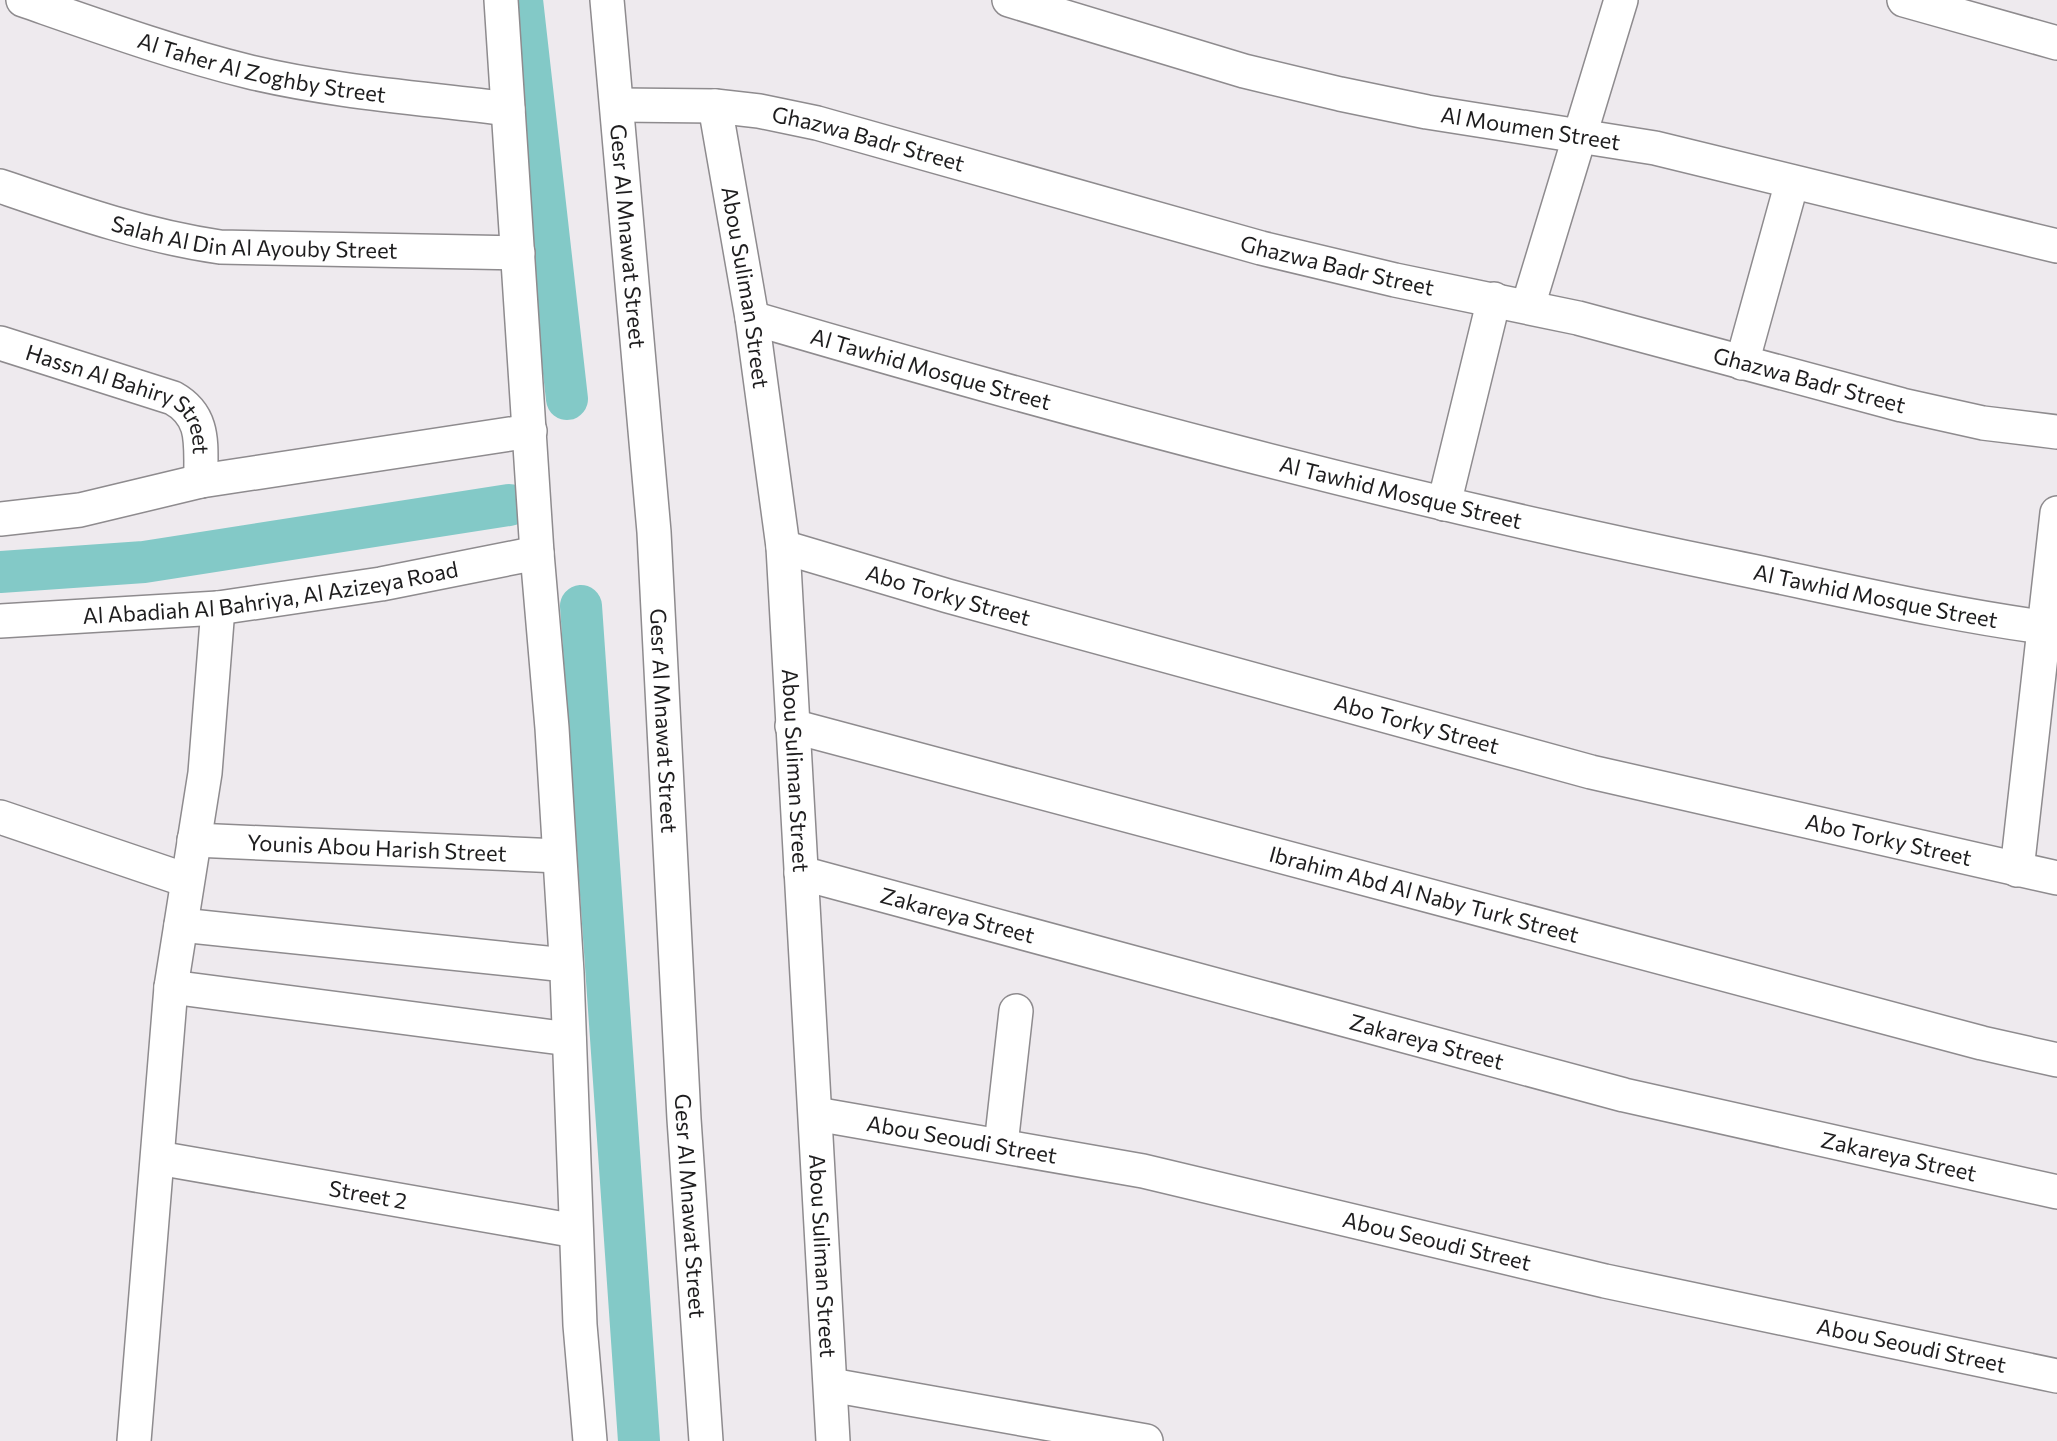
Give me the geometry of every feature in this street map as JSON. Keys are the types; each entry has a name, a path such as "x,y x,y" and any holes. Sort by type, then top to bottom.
{"street":[{"name":"Al Taher Al Zoghby Street","path":"23,0 149,43 251,72 325,86 508,109"},
{"path":"501,0 537,553 560,856 580,1325 590,1441"},
{"name":"Gesr Al Mnawat Street","path":"607,0 654,532 684,1119 706,1441"},
{"name":"Al Moumen Street","path":"1009,0 1276,79 1427,112 1655,148 2057,246"},
{"path":"1528,306 1621,0"},
{"path":"1904,0 2057,43"},
{"name":"Ghazwa Badr Street","path":"618,105 715,106 759,111 817,123 1262,248 1395,280 1528,306 1902,405 1983,423 2057,432"},
{"name":"Abou Suliman Street","path":"715,106 752,318 783,547 833,1441"},
{"path":"1742,363 1792,182"},
{"name":"Salah Al Din Al Ayouby Street","path":"0,186 131,230 176,241 220,247 266,250 518,253"},
{"path":"1444,504 1494,299"},
{"name":"Al Tawhid Mosque Street","path":"752,318 972,383 1175,438 1444,504 1615,543 2051,628"},
{"name":"Hassn Al Bahiry Street","path":"0,343 183,403 193,413 198,423 201,482"},
{"path":"0,519 80,510 201,482 530,432"},
{"path":"2017,870 2046,714 2057,513"},
{"name":"Abo Torky Street","path":"783,547 948,596 1591,772 2057,879"},
{"name":"Al Abadiah Al Bahriya, Al Azizeya Road","path":"0,621 218,608 392,582 537,553"},
{"path":"134,1441 171,987 186,879 205,773 218,608"},
{"name":"Ibrahim Abd Al Naby Turk Street","path":"792,726 1982,1043 2057,1060"},
{"path":"0,817 186,879"},
{"name":"Younis Abou Harish Street","path":"194,840 560,856"},
{"name":"Zakareya Street","path":"801,873 1624,1095 2057,1192"},
{"path":"181,925 566,965"},
{"path":"171,987 569,1039"},
{"path":"1001,1145 1016,1011"},
{"name":"Abou Seoudi Street","path":"816,1114 1143,1171 1605,1281 2057,1376"},
{"name":"Street 2","path":"158,1158 576,1231"},
{"path":"831,1385 1146,1441"}],"waterway":[{"path":"522,0 567,399"},
{"path":"0,572 144,562 509,505"},
{"path":"581,606 639,1441"}]}
